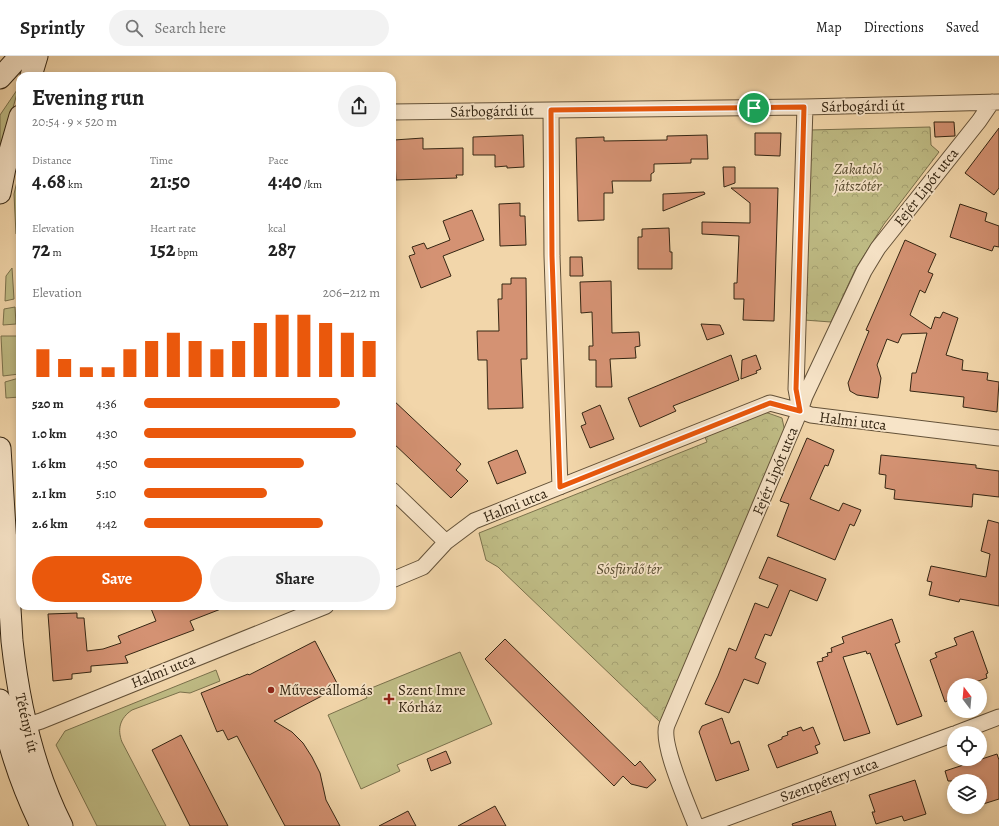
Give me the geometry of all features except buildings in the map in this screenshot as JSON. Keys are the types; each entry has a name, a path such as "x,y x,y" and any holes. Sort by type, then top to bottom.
{"main road":[{"path":"0,78 20,56"},
{"path":"32,72 37,56"},
{"path":"0,193 5,168 16,130"},
{"name":"Tétényi út","path":"0,448 13,543 11,730 14,760 41,826"},
{"name":"Tétényi út","path":"0,700 11,730 39,771 62,826"}],"street":[{"name":"Sárbogárdi út","path":"396,112 804,107 995,102"},
{"name":"Fejér Lipót utca","path":"696,826 667,750 665,730 808,389 864,271 883,242 995,102"},
{"path":"800,411 796,382 804,107"},
{"path":"551,110 552,256 560,487"},
{"name":"Halmi utca","path":"396,578 423,567 446,542 474,521 770,403 811,415 999,438"},
{"path":"396,494 446,542"},
{"name":"Halmi utca","path":"11,730 41,721 316,610"},
{"name":"Szentpétery utca","path":"976,726 999,717"},
{"name":"Szentpétery utca","path":"705,826 947,737"}],"green space":[{"path":"16,91 16,97 0,154 0,115"},
{"name":"Zakatoló játszótér","path":"930,127 931,145 939,152 884,224 856,268 831,322 804,320 810,130"},
{"path":"16,186 16,234 14,194"},
{"path":"12,268 14,299 5,301 6,276"},
{"path":"15,307 16,324 3,325 4,309"},
{"path":"1,336 16,336 16,374 3,376"},
{"path":"16,379 16,397 6,398 5,382"},
{"name":"Sósfürdő tér","path":"765,412 782,418 785,432 660,722 498,567 486,560 479,533 707,442 705,437"},
{"path":"460,652 492,724 397,765 400,771 361,789 328,715 367,698 364,691"},
{"path":"216,670 220,681 190,693 180,692 132,710 122,720 120,733 122,742 166,826 97,826 56,745 65,731"}],"place":[{"name":"Műveseállomás","path":"271,690"},
{"name":"Szent Imre Kórház","path":"389,699"}],"route":[{"path":"804,107 796,389 800,411 770,403 560,487 552,256 551,110 754,108 804,107"}]}
